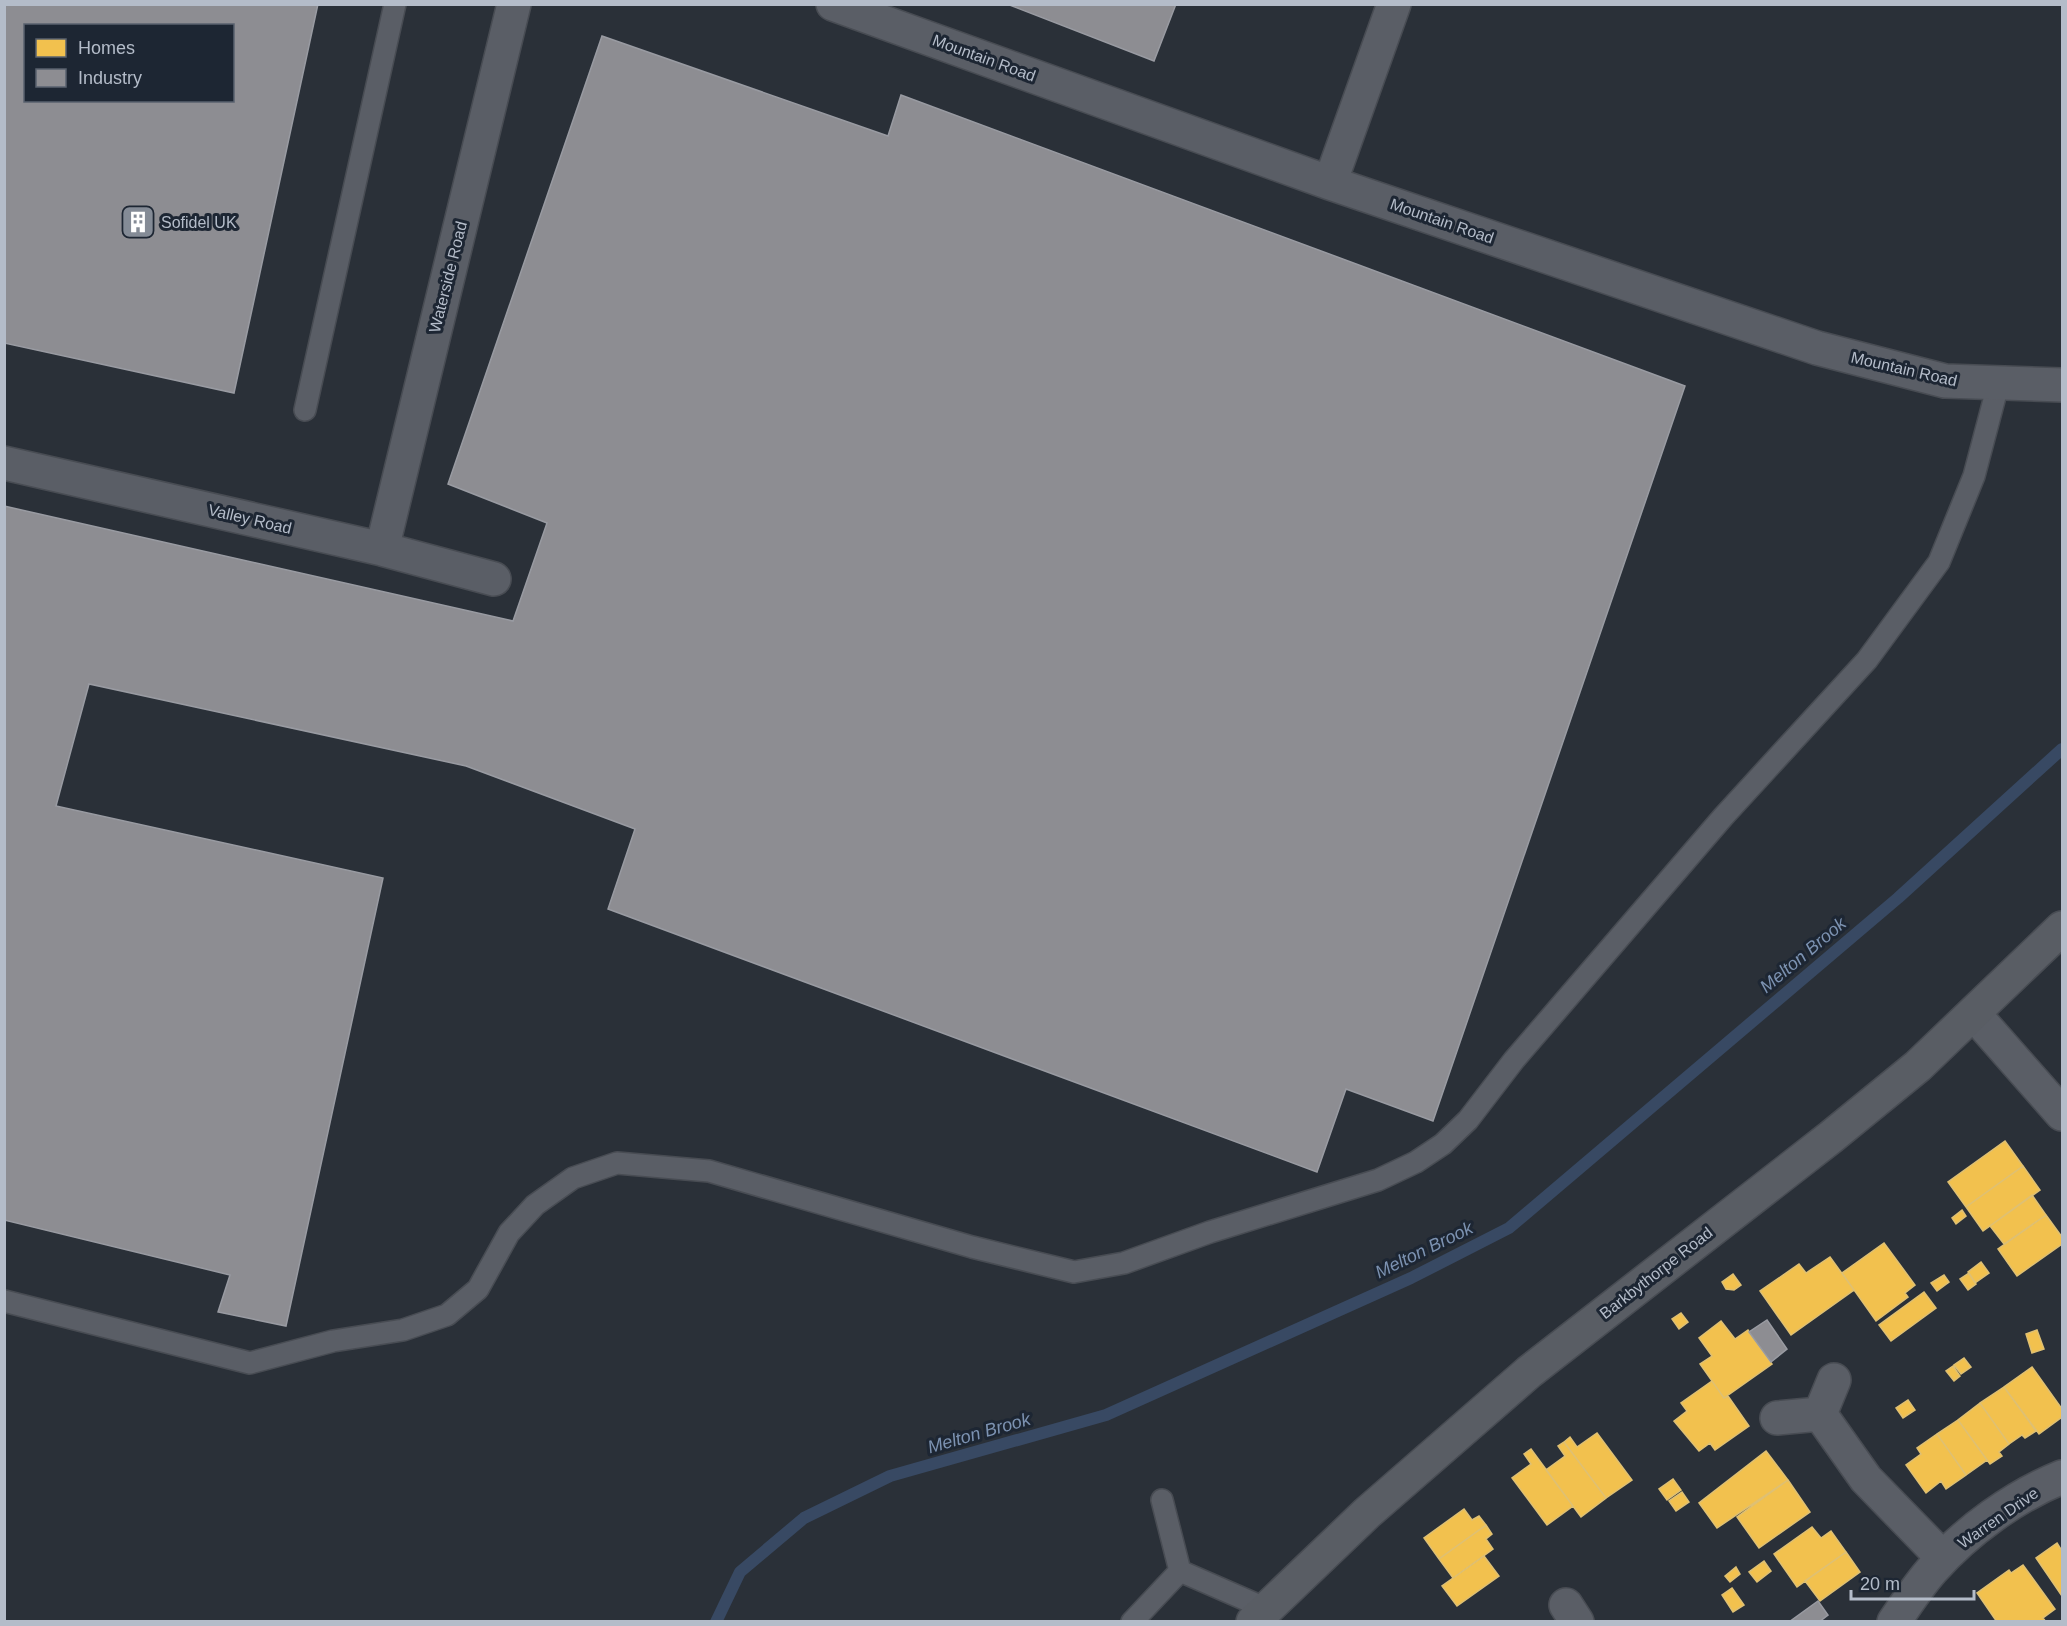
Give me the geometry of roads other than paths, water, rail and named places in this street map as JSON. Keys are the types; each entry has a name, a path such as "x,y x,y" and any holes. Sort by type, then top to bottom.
{"street":[{"name":"Waterside Road","path":"382,549 514,4"},
{"name":"Mountain Road","path":"833,4 1330,183 1816,348 1945,381 1998,385 2062,385"},
{"path":"1330,183 1394,4"},
{"name":"Valley Road","path":"4,463 382,549 494,579"},
{"name":"Barkbythorpe Road","path":"1260,1615 1367,1513 1529,1372 1831,1137 1918,1066 2062,928"},
{"path":"1974,1014 2062,1114"},
{"path":"1820,1414 1834,1380"},
{"path":"1777,1418 1820,1414"},
{"path":"1820,1414 1866,1479 1943,1558"},
{"name":"Warren Drive","path":"1894,1622 1943,1558 1997,1515 2030,1493 2062,1477"}],"lane":[{"path":"305,410 395,4"},
{"path":"4,1301 250,1363 333,1341 403,1330 447,1315 478,1289 509,1233 535,1205 573,1178 617,1163 709,1171 972,1247 1074,1272 1124,1263 1210,1232 1378,1180 1406,1167 1443,1144 1468,1120 1514,1060 1701,844 1867,660 1939,562 1974,476 1998,385"},
{"path":"1162,1500 1180,1571 1260,1615"},
{"path":"1132,1622 1180,1571"}],"waterway":[{"name":"Melton Brook","path":"716,1622 740,1572 804,1518 890,1476 1106,1415 1411,1278 1509,1228 1898,898 2062,749"}],"place":[{"name":"Sofidel UK","path":"138,222"}]}
